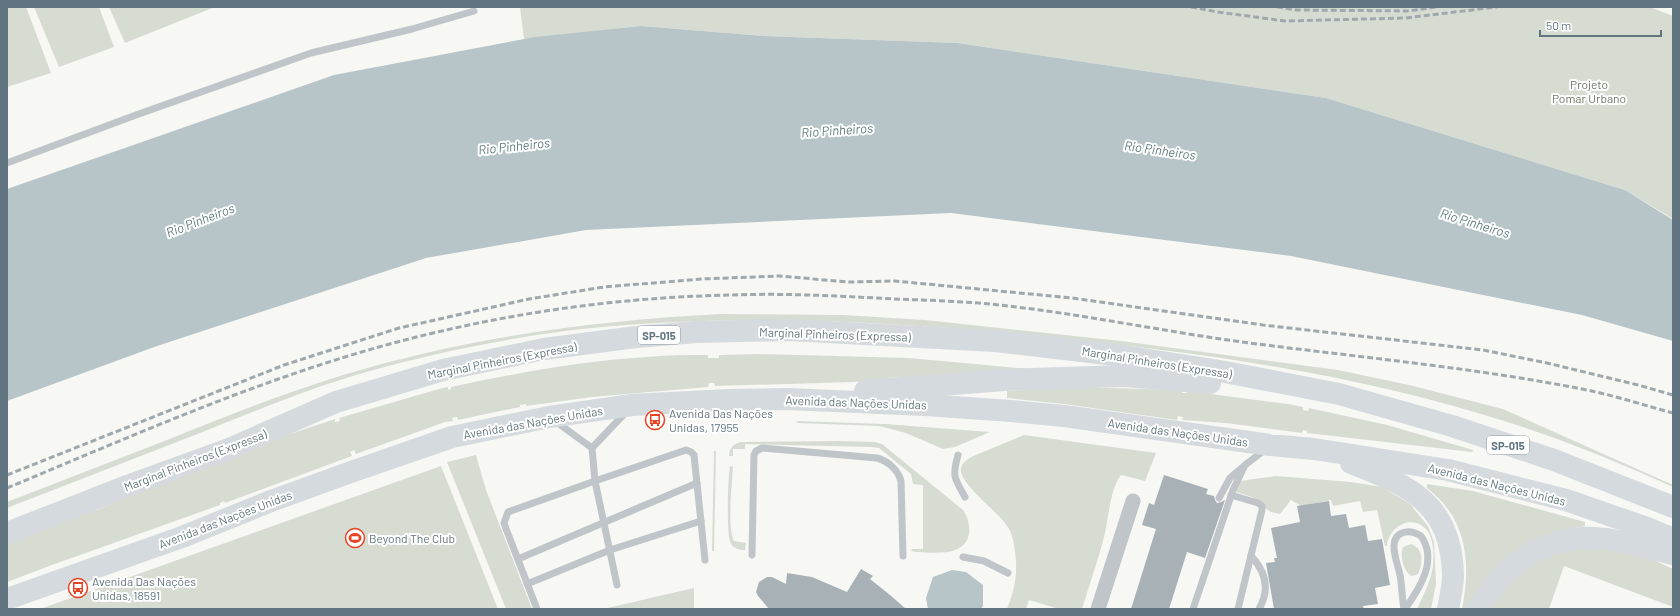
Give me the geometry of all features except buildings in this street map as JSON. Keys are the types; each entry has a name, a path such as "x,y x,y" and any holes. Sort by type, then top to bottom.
{"highway":[{"name":"Marginal Pinheiros (Expressa)","path":"7,533 127,486 229,449 336,402 443,370 544,349 636,337 696,332 789,330 995,341 1139,358 1220,371 1339,394 1452,426 1554,460 1673,507"},
{"path":"788,399 902,387 1004,380 1125,376 1339,394"},
{"name":"Avenida das Nações Unidas","path":"7,599 182,537 271,501 344,474 452,437 549,417 632,405 788,399 925,405 1072,417 1270,445 1314,449 1448,470 1566,500 1647,528 1673,539"},
{"path":"1314,449 1392,480 1417,495 1434,511 1445,529 1451,551 1453,577 1448,609"},
{"path":"1478,609 1488,592 1509,568 1531,554 1560,542 1583,538 1606,540 1673,554"}],"street":[{"path":"1098,609 1132,501"}],"lane":[{"path":"7,163 136,115 311,53 412,29 474,11"},
{"path":"617,585 595,481 592,448 632,405"},
{"path":"549,417 592,448"},
{"path":"1219,498 1230,478 1270,445"},
{"path":"752,555 754,455 756,451 762,448 877,458 886,462 897,472 901,481 903,556"},
{"path":"537,609 504,522 508,512 686,450 691,452 694,456 705,560"},
{"path":"958,454 954,474 965,497"},
{"path":"1193,609 1231,495 1245,465"},
{"path":"518,559 697,483"},
{"path":"1231,495 1258,503 1262,506 1262,515 1238,609"},
{"path":"527,584 610,550 701,520"},
{"path":"1407,531 1421,536 1427,547 1429,556 1422,582 1405,609 1394,547 1399,533 1407,531"},
{"path":"1251,556 1259,564 1263,574 1265,589 1264,599 1259,609"},
{"path":"963,557 984,561 1008,573"}],"green space":[{"path":"7,7 26,7 51,73 7,87"},
{"path":"34,7 99,7 114,47 59,67"},
{"path":"109,7 215,7 125,43"},
{"name":"Projeto Pomar Urbano","path":"520,7 1650,7 1673,16 1673,219 1625,190 1326,98 958,43 764,36 641,26 524,39"},
{"path":"722,314 843,315 925,320 1121,341 1338,370 1409,385 1503,409 1673,485 1673,487 1590,451 1504,421 1449,405 1338,378 1169,351 994,332 871,323 749,320 626,325 565,331 475,346 392,365 339,380 292,397 7,508 7,502 243,410 345,374 414,356 501,338 633,320"},
{"path":"758,354 909,358 1040,370 887,378 887,381 715,386 714,383 709,383 708,387 592,397 526,406 526,404 520,405 520,407 458,420 457,417 452,418 453,421 445,422 356,454 354,450 350,452 352,456 225,503 224,501 220,503 220,505 7,582 7,544 94,509 99,509 218,458 335,419 335,422 340,421 339,418 439,389 448,387 448,390 451,389 451,387 549,368 598,361 655,356 708,355 708,358 719,358 719,355"},
{"path":"1071,387 1182,390 1182,393 1187,393 1187,391 1288,404 1303,407 1303,410 1308,411 1309,408 1387,425 1473,450 1472,452 1307,433 1307,431 1303,430 1302,433 1226,423 1182,420 1183,417 1178,416 1177,420 1064,404 1007,398 1007,391"},
{"path":"796,421 885,424 990,432 955,447 943,449 906,433 879,426 798,423"},
{"path":"1024,435 1156,453 1145,481 1121,475 1117,481 1112,497 1103,541 1082,609 1059,609 1029,600 1026,609 1007,609 1014,588 1016,575 1014,543 1011,534 998,515 972,490 962,474 962,465 971,457"},
{"path":"741,442 875,442 882,444 963,510 969,527 968,538 965,543 955,550 940,553 911,551 912,549 923,549 923,485 913,484 911,474 879,448 745,444 745,449 733,449 733,456 729,456 732,446"},
{"path":"714,451 716,451 714,551 712,551"},
{"path":"476,455 486,490 532,609 506,609 447,462"},
{"name":"Beyond The Club","path":"441,466 498,609 40,609"},
{"path":"730,466 733,467 730,506 732,535 734,541 746,543 745,550 734,547 729,539 728,506"},
{"path":"1276,476 1351,482 1382,487 1410,504 1428,526 1434,542 1436,584 1431,609 1417,609 1429,583 1433,566 1432,541 1425,528 1413,522 1401,525 1391,534 1388,539 1387,546 1385,546 1377,510 1363,512 1360,501 1333,506 1331,500 1301,506 1291,500 1280,514 1271,512 1265,508 1262,503 1252,497 1236,492 1240,481"},
{"path":"1427,484 1473,491 1585,522 1585,526 1559,531 1467,609 1462,609 1466,583 1466,569 1460,531 1447,508 1427,488"},
{"path":"1411,544 1418,549 1421,557 1421,566 1418,574 1412,576 1405,568 1402,559 1403,547"},
{"path":"1590,546 1643,555 1673,569 1673,607 1564,566 1549,609 1489,609 1502,591 1518,574 1537,560 1557,551"},
{"path":"694,588 694,609 603,609"}],"water":[{"name":"Rio Pinheiros","path":"641,26 764,36 958,43 1326,98 1625,190 1673,220 1673,341 1582,315 1291,256 951,213 586,230 426,258 157,346 7,401 7,189 334,75 535,37"},
{"path":"952,570 966,572 983,585 983,606 981,609 928,609 926,598 933,577"}],"railway":[{"path":"1191,7 1285,21 1405,18 1497,7"},
{"path":"1277,7 1297,10 1409,11 1436,7"},
{"path":"7,475 284,365 399,328 529,299 604,287 701,279 779,276 849,282 895,281 1072,298 1263,325 1483,350 1547,363 1673,395"},
{"path":"7,488 221,400 275,380 386,345 477,323 549,310 622,301 695,296 751,294 812,295 1012,306 1242,342 1498,374 1605,394 1673,413"}],"place":[{"name":"Avenida Das Nações Unidas, 17955","path":"655,420"},
{"name":"Beyond The Club","path":"355,538"},
{"name":"Avenida Das Nações Unidas, 18591","path":"78,588"}]}
